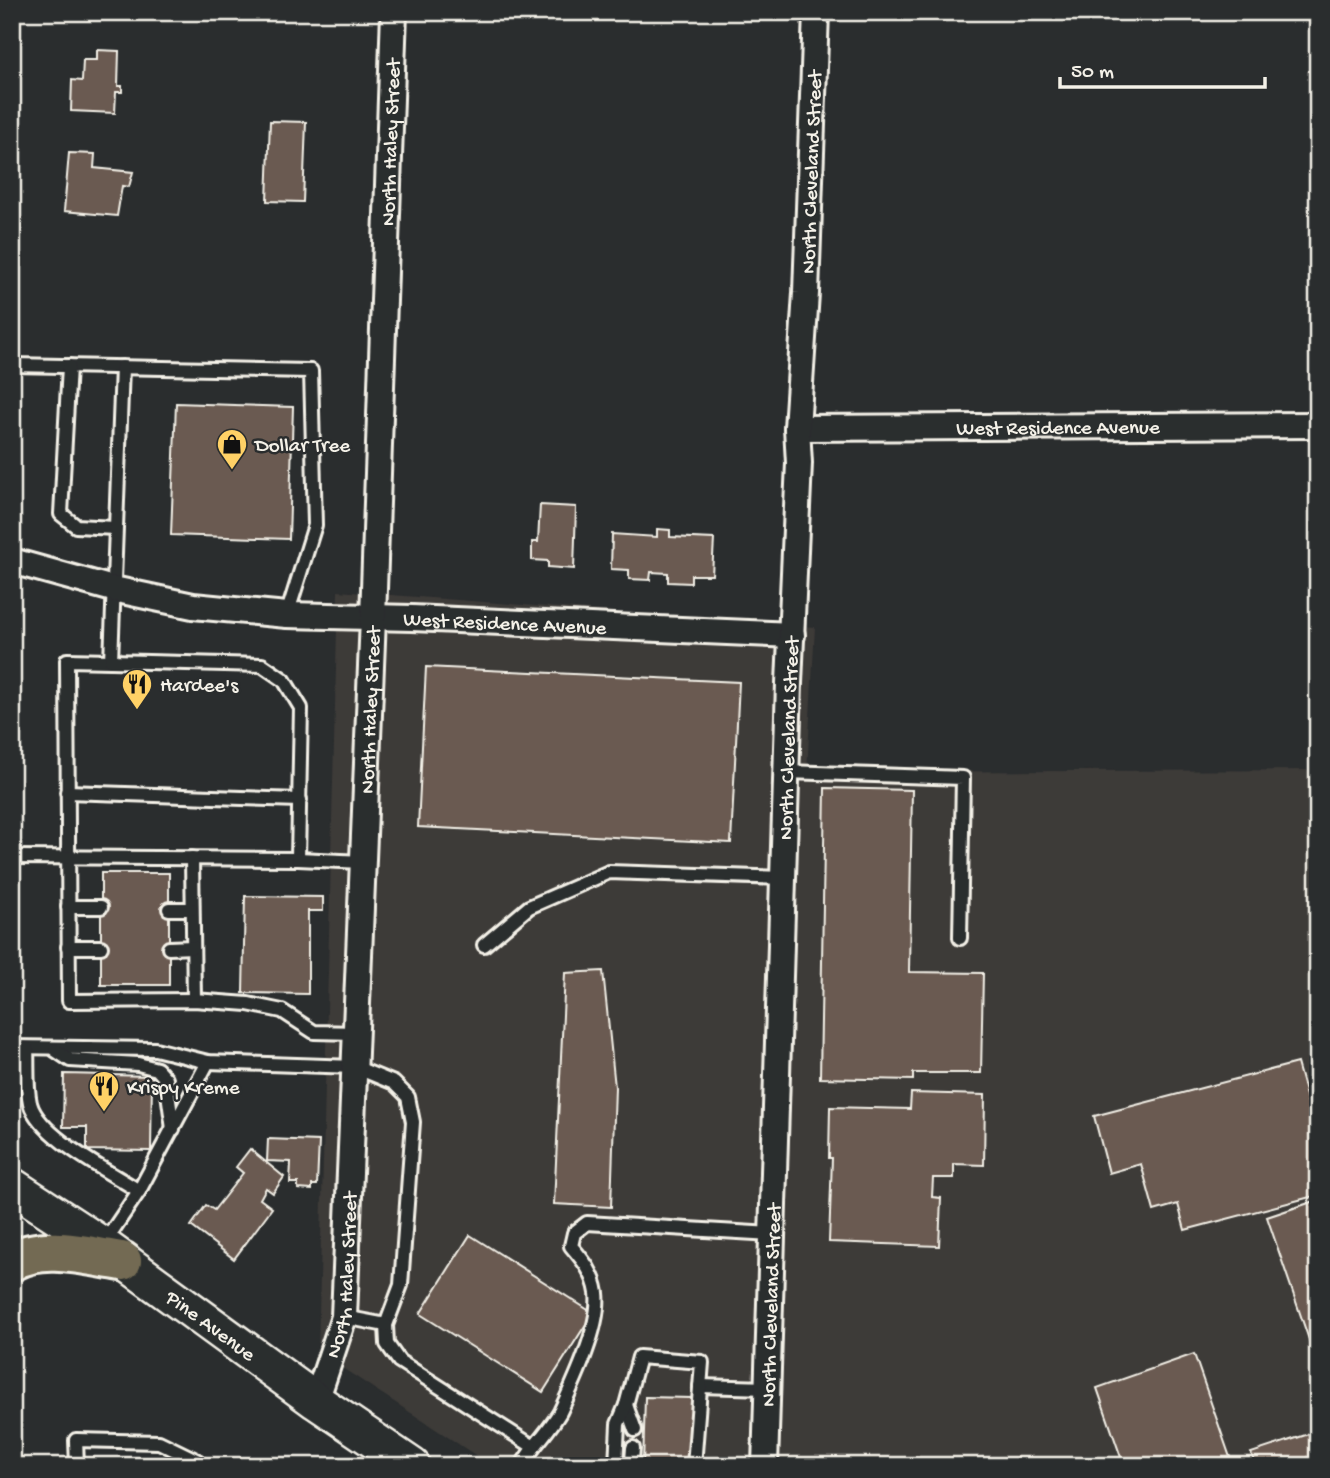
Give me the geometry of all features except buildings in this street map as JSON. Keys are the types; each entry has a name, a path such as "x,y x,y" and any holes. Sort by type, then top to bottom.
{"main road":[{"name":"Pine Avenue","path":"12,1185 112,1253 401,1463"},
{"path":"12,1262 24,1255 45,1251 112,1253"}],"street":[{"name":"North Haley Street","path":"316,1401 344,1317 373,618 394,12"},
{"name":"North Cleveland Street","path":"765,1466 799,463 797,428 806,293 816,12"},
{"name":"West Residence Avenue","path":"797,428 1318,425"},
{"name":"West Residence Avenue","path":"12,561 113,589 193,606 287,615 793,635"}],"lane":[{"path":"12,365 311,371 315,525 287,615"},
{"path":"69,366 61,514 76,526 116,528"},
{"path":"111,661 122,367"},
{"path":"298,859 301,708 284,680 262,665 67,660 69,1002 194,1000 248,1004 282,1011 314,1032 356,1033"},
{"path":"787,772 963,778 960,938"},
{"path":"67,792 300,800"},
{"path":"12,857 363,862"},
{"path":"192,858 194,1000"},
{"path":"484,945 529,907 609,872 783,878"},
{"path":"68,907 101,907"},
{"path":"169,909 192,909"},
{"path":"68,947 101,947"},
{"path":"169,948 193,947"},
{"path":"12,1047 155,1049 208,1062 355,1067 394,1083 408,1097 414,1122 401,1285 386,1325 387,1344 399,1361 534,1447"},
{"path":"27,1048 30,1103 38,1119 60,1141 139,1191"},
{"path":"53,1049 70,1060 138,1064 157,1069 166,1079 173,1130"},
{"path":"112,1253 139,1191 208,1062"},
{"path":"521,1466 559,1414 590,1339 597,1312 597,1292 590,1269 571,1245 574,1233 587,1223 772,1234"},
{"path":"344,1317 386,1325"},
{"path":"615,1466 618,1424 639,1357 702,1362 694,1466"},
{"path":"700,1386 767,1388"},
{"path":"626,1405 635,1430"},
{"path":"77,1466 76,1440 159,1441 198,1461 200,1466"},
{"path":"625,1466 632,1461 633,1448"}],"shaded area":[{"path":"338,591 815,627 807,772 1318,770 1318,1466 492,1466 318,1352"}],"place":[{"name":"Dollar Tree","path":"232,471"},
{"name":"Hardee's","path":"137,711"},
{"name":"Krispy Kreme","path":"104,1113"}]}
